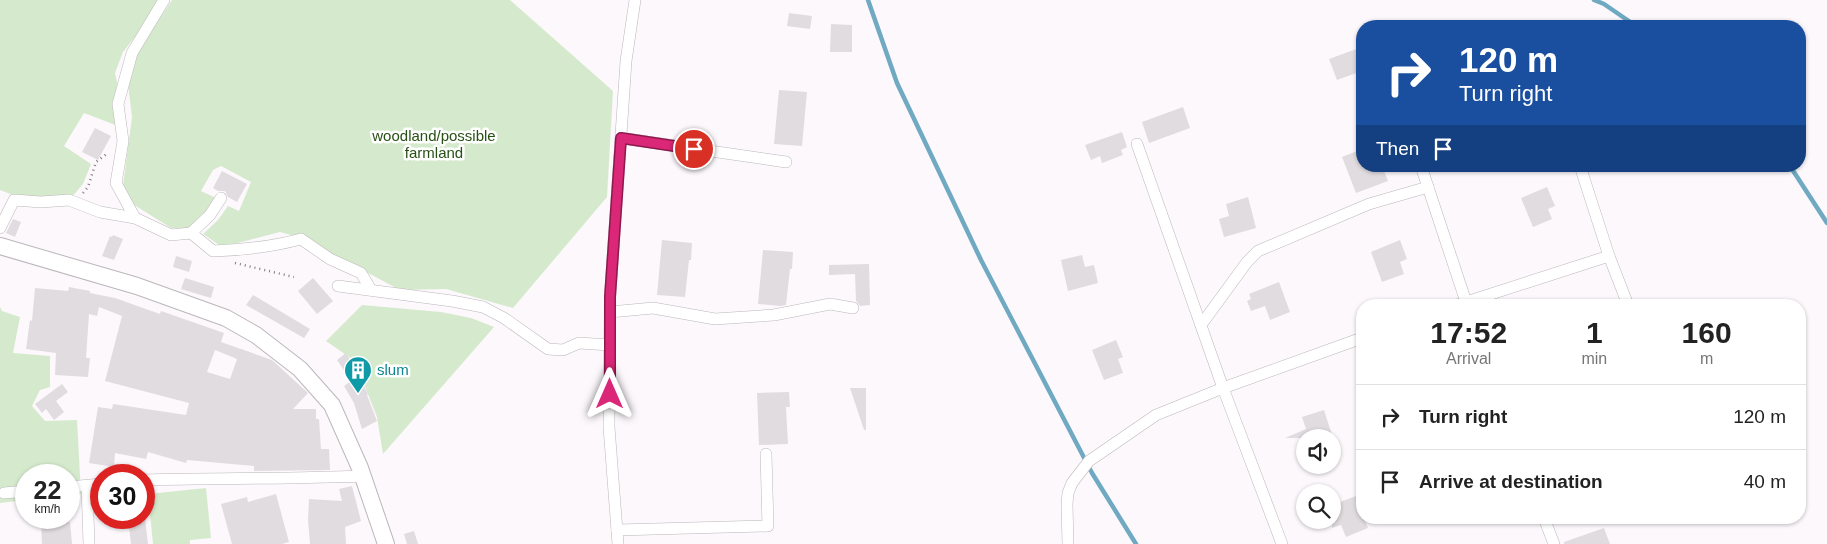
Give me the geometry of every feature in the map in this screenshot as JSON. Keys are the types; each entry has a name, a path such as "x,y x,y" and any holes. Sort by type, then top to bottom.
{"main road":[{"path":"0,246 137,286 226,318 256,335 300,369 332,405 363,476 386,544"}],"street":[{"path":"135,218 116,183 123,141 118,104 132,52 164,0"},
{"path":"618,544 609,427 610,312 626,61 635,0"},
{"path":"621,138 786,162"},
{"path":"1138,144 1223,388 1282,544"},
{"path":"1423,172 1462,299"},
{"path":"1582,172 1609,256 1626,299"},
{"path":"1201,325 1247,262 1258,251 1369,204 1428,187"},
{"path":"0,228 14,200 41,202 69,200 100,212 135,218 171,235 191,233 210,215 221,198"},
{"path":"191,233 213,251 245,250 300,239 330,259 361,273 371,290"},
{"path":"1478,299 1609,256"},
{"path":"338,286 483,307 504,318 548,349 563,350 579,343 610,345"},
{"path":"610,312 653,308 715,319 774,315 830,304 853,308"},
{"path":"1068,544 1068,493 1072,483 1089,461 1156,415 1223,388 1356,340"},
{"path":"617,530 768,526 766,454"},
{"path":"155,480 299,479 363,476"},
{"path":"80,486 90,486"},
{"path":"87,486 90,544"},
{"path":"4,493 15,492"},
{"path":"1546,524 1554,544"}],"path":[{"path":"75,202 88,187 96,162 123,141"},
{"path":"234,262 294,277"}],"green space":[{"path":"0,0 159,0 149,19 123,52 115,73 122,106 118,126 84,113 64,146 91,164 83,184 70,199 13,195 0,190"},
{"name":"woodland/possible farmland","path":"172,0 510,0 613,91 607,197 513,308 446,289 400,290 302,238 280,232 222,247 203,234 218,220 228,206 239,211 251,182 221,166 213,170 201,191 216,198 212,210 193,229 171,228 128,201 122,193 132,117 126,69"},
{"path":"362,305 441,312 471,318 494,327 383,454 377,417 355,361 326,341"},
{"path":"0,307 2,311 20,317 13,353 50,356 50,387 40,390 32,406 45,421 77,420 79,464 15,464 15,501 0,503"},
{"path":"206,488 211,538 190,540 190,544 153,544 152,529 155,529 155,493"}],"building":[{"path":"789,13 812,16 810,29 787,26"},
{"path":"831,24 852,25 852,52 830,52"},
{"path":"1356,49 1356,73 1337,80 1329,59"},
{"path":"779,90 807,92 802,146 774,144"},
{"path":"1183,107 1190,128 1149,143 1142,122"},
{"path":"95,128 111,136 98,160 82,152"},
{"path":"1122,132 1127,147 1121,150 1123,155 1102,163 1100,156 1091,160 1085,145"},
{"path":"1356,151 1356,172 1384,172 1388,181 1356,193 1342,157"},
{"path":"222,171 247,184 237,202 228,197 225,191 218,191 213,188"},
{"path":"1547,187 1555,206 1548,209 1552,219 1533,227 1521,198"},
{"path":"1248,197 1256,228 1224,237 1219,219 1229,216 1226,204"},
{"path":"13,219 21,222 15,237 6,233"},
{"path":"113,235 123,239 114,260 102,256 110,236 112,237"},
{"path":"662,240 692,243 685,297 657,295"},
{"path":"1400,240 1407,259 1400,262 1404,274 1382,282 1371,252"},
{"path":"763,250 793,252 786,305 758,304"},
{"path":"1082,255 1085,267 1094,265 1098,283 1068,291 1061,260"},
{"path":"176,256 192,261 189,272 173,267"},
{"path":"869,264 870,305 860,306 856,301 855,274 829,275 829,265"},
{"path":"185,278 214,287 211,298 181,289"},
{"path":"313,278 333,301 317,314 298,291"},
{"path":"1279,282 1290,312 1270,320 1265,306 1251,311 1247,301 1251,299 1249,294"},
{"path":"69,287 115,298 160,314 161,311 224,333 221,342 272,360 308,393 293,409 316,409 316,419 319,419 321,449 329,449 330,470 254,471 254,466 187,460 186,463 148,452 146,459 115,453 114,464 89,463 98,407 112,409 113,404 186,415 189,403 105,381 122,316 99,307 97,316 89,314 86,358 90,358 88,377 55,375 56,353 26,349 30,320 32,321 35,288 68,291","holes":["215,350 237,359 230,379 207,372"]},
{"path":"253,295 310,329 304,338 246,305"},
{"path":"1116,340 1123,357 1118,359 1123,373 1104,380 1092,350"},
{"name":"slum","path":"346,353 368,394 377,421 362,429 354,403 344,386 351,381 337,360"},
{"path":"62,384 68,392 56,401 64,412 54,420 46,409 42,413 35,404"},
{"path":"850,388 866,388 866,430 864,430"},
{"path":"789,392 790,407 786,407 788,444 759,445 757,393"},
{"path":"1324,410 1330,429 1306,429 1302,417"},
{"path":"1296,433 1296,438 1285,438"},
{"path":"352,486 361,521 345,527 346,544 310,544 309,499 342,501 339,489"},
{"path":"276,494 289,542 282,544 232,544 221,504 247,497 248,502"},
{"path":"1356,496 1356,524 1366,524 1368,528 1346,537 1341,525 1341,502"},
{"path":"1604,528 1610,544 1564,544 1564,542"},
{"path":"41,529 71,529 72,544 42,544"},
{"path":"129,529 146,529 148,544 131,544"},
{"path":"414,531 418,544 407,544 404,534"}],"waterway":[{"path":"868,0 897,83 981,260 1092,473 1136,544"},
{"path":"1594,0 1604,4 1627,20"},
{"path":"1794,172 1827,223"}],"place":[{"name":"slum","path":"358,394"}],"route":[{"path":"610,394 610,297 621,138 694,149"}]}
